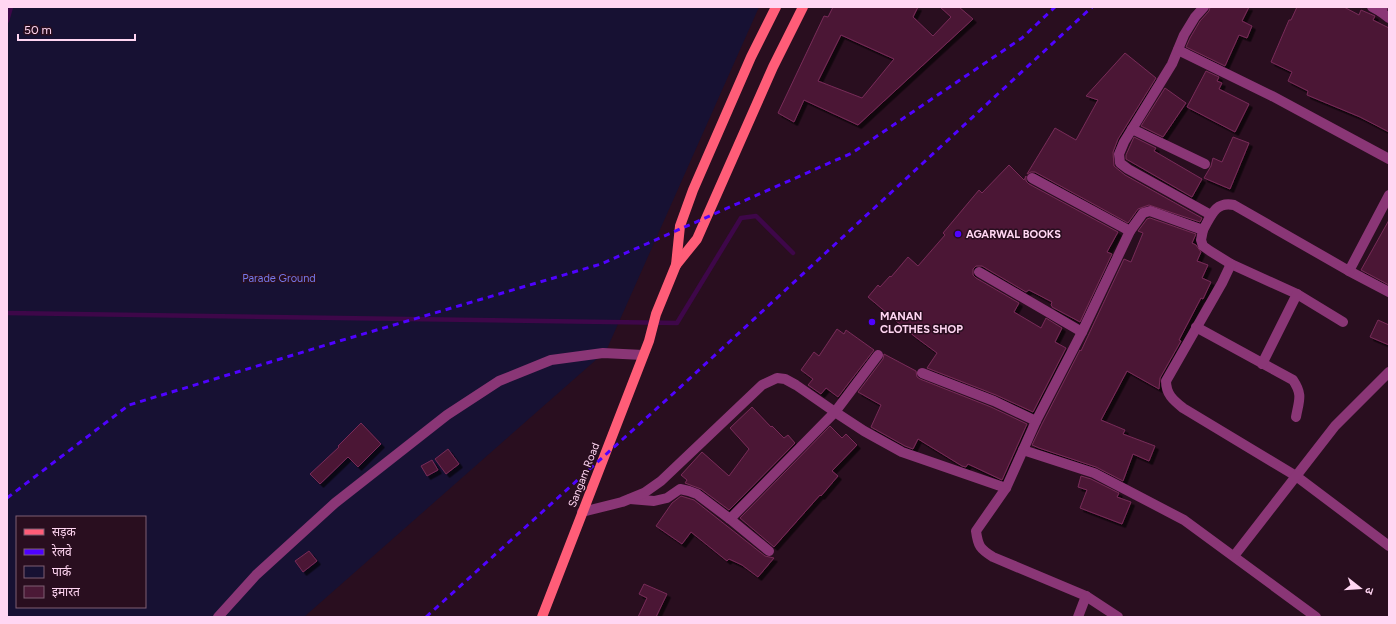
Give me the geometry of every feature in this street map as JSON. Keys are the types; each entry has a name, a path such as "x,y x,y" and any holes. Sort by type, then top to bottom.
{"main road":[{"path":"676,265 680,226 693,190 751,57 776,7"},
{"path":"676,265 697,239 774,67 803,7"},
{"name":"Sangam Road","path":"542,617 649,341 656,314 676,265"}],"street":[{"path":"1204,7 1187,29 1172,64 1124,142 1119,154 1120,163 1128,169 1211,215"},
{"path":"1178,50 1272,96 1389,159"},
{"path":"1132,129 1205,164"},
{"path":"1032,178 1130,231"},
{"path":"1349,271 1389,195"},
{"path":"1343,322 1298,294 1231,264 1203,246 1201,240 1203,230 1214,210 1221,205 1234,205 1349,271 1389,292"},
{"path":"1118,617 1086,596 982,551 977,542 976,531 1006,488 1036,421 1082,332 1130,231 1143,213 1150,211 1203,230"},
{"path":"1231,264 1222,284 1166,381 1166,390 1174,401 1183,408 1296,476 1389,546"},
{"path":"979,272 1082,332"},
{"path":"1262,364 1298,294"},
{"path":"1196,327 1293,380 1299,389 1300,396 1296,417"},
{"path":"218,617 256,575 334,503 447,415 499,381 551,360 603,353 643,356"},
{"path":"730,519 835,412 878,355"},
{"path":"1234,556 1335,426 1389,372"},
{"path":"922,373 994,402 1036,421"},
{"path":"582,512 622,502 644,493 660,481 762,385 777,378 785,379 796,385 864,431 902,452 1006,488"},
{"path":"1023,450 1094,473 1184,520 1316,617"},
{"path":"630,499 654,501 667,498 680,489 689,491 697,494 770,551"},
{"path":"1078,617 1086,596"}],"green space":[{"name":"Parade Ground","path":"7,7 759,7 606,351 304,617 7,617"}],"building":[{"path":"833,7 918,7 913,17 933,36 951,17 940,7 959,7 973,19 858,125 804,100 794,122 778,113 824,16 828,17","holes":["841,35 894,59 862,98 818,81"]},
{"path":"1210,7 1249,7 1242,21 1252,26 1247,38 1239,35 1225,66 1186,47 1200,21 1209,11"},
{"path":"1297,7 1344,7 1359,15 1361,10 1375,16 1373,20 1389,28 1389,132 1360,117 1307,95 1308,91 1288,81 1292,72 1271,62 1289,20 1291,20"},
{"path":"1125,53 1156,78 1118,139 1113,152 1114,166 1125,175 1202,218 1200,222 1149,205 1138,209 1128,223 1035,172 1027,174 1055,128 1076,140 1098,100 1086,96"},
{"path":"1206,71 1219,77 1217,81 1222,83 1219,89 1249,104 1235,132 1187,107"},
{"path":"1165,88 1186,103 1163,137 1141,126"},
{"path":"1134,137 1156,148 1154,151 1202,179 1192,197 1126,159 1126,155"},
{"path":"1233,137 1249,143 1230,189 1204,178 1211,166 1213,158 1222,162"},
{"path":"1009,165 1024,180 1026,176 1026,181 1029,184 1118,232 1107,252 1112,254 1080,322 1052,307 1052,302 1029,290 1026,292 982,266 976,266 973,269 973,275 976,278 1019,303 1014,312 1041,328 1046,318 1062,328 1055,342 1066,348 1033,412 996,395 927,368 937,353 914,336 868,297 878,285 880,287 890,276 891,277 908,257 918,266 945,235 943,233 979,190 982,193"},
{"path":"1150,218 1196,234 1192,243 1196,245 1201,252 1197,261 1208,265 1202,278 1211,282 1203,299 1201,298 1179,340 1181,341 1160,378 1159,389 1127,371 1101,420 1125,430 1123,434 1155,446 1149,461 1133,454 1123,481 1096,467 1032,445 1080,350 1081,351 1124,259 1131,262 1143,233 1138,231 1147,219"},
{"path":"1389,220 1389,285 1361,270"},
{"path":"1378,320 1389,325 1389,345 1370,337"},
{"path":"837,329 844,334 846,330 874,350 838,397 826,388 821,394 808,385 813,379 801,370 814,352 819,356"},
{"path":"884,354 916,371 917,377 920,379 991,407 1027,424 1002,480 968,464 966,467 962,466 918,439 913,449 871,427 881,405 858,392 883,359"},
{"path":"752,407 784,438 788,435 795,443 729,510 701,489 685,483 687,480 681,475 702,452 729,476 749,449 730,428"},
{"path":"361,423 381,444 358,467 348,457 320,484 310,474 339,447 338,446"},
{"path":"830,426 842,438 846,434 857,445 832,471 838,476 774,547 740,518"},
{"path":"448,449 459,464 446,474 435,459"},
{"path":"432,460 438,470 427,476 421,466"},
{"path":"1081,476 1091,479 1119,493 1117,497 1131,502 1122,524 1080,508 1087,490 1078,487"},
{"path":"681,496 694,500 765,556 774,558 758,577 742,565 729,559 727,561 691,532 682,544 656,526 672,503"},
{"path":"309,551 317,561 303,572 295,561"},
{"path":"644,584 667,594 656,617 638,617 647,598 639,594"}],"waterway":[{"path":"7,21 11,7"},
{"path":"7,313 677,323 741,218 756,216 793,253"}],"railway":[{"path":"7,498 129,405 601,264 852,153 1022,38 1055,7"},
{"path":"426,617 675,392 1092,7"}],"place":[{"name":"AGARWAL BOOKS","path":"958,234"},
{"name":"MANAN CLOTHES SHOP","path":"872,322"}]}
